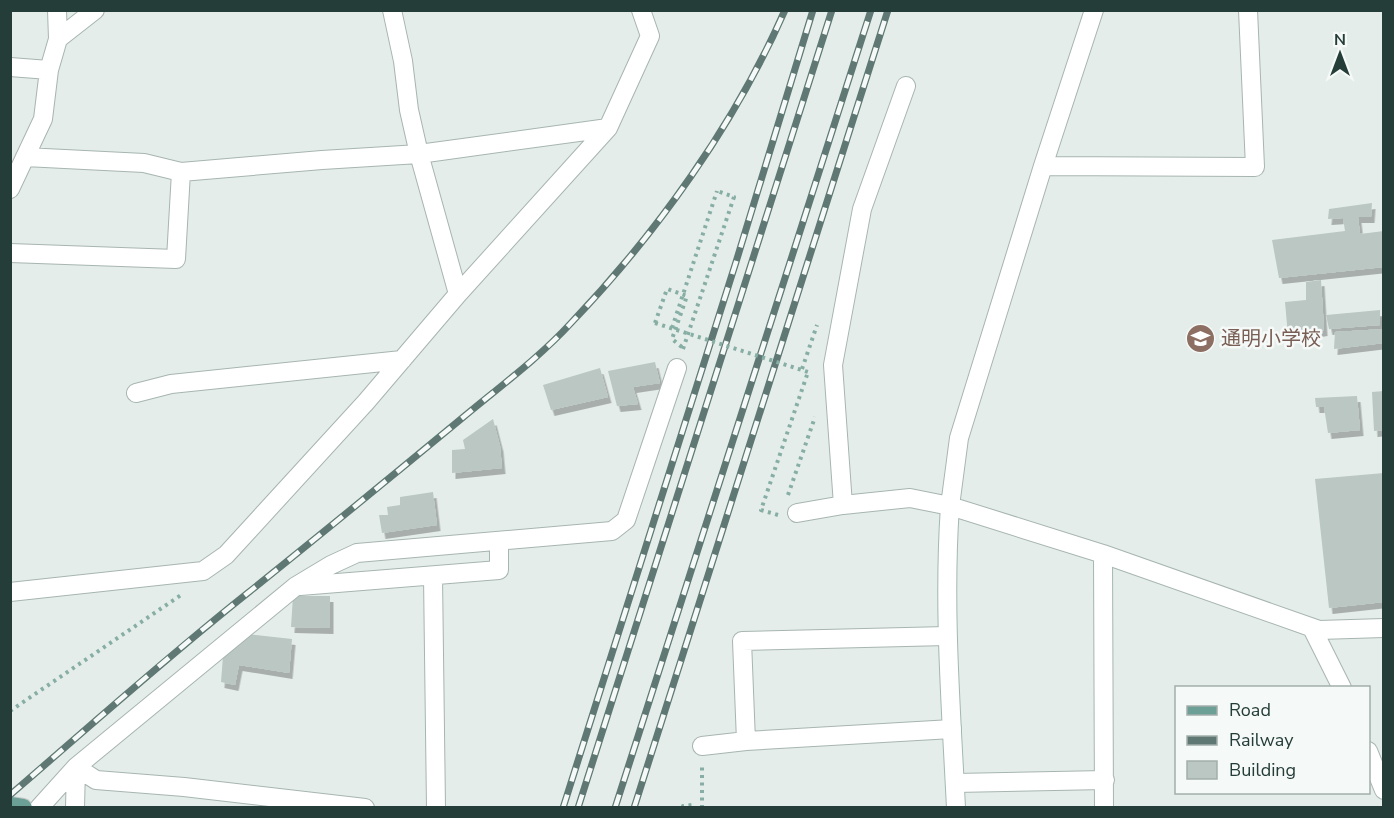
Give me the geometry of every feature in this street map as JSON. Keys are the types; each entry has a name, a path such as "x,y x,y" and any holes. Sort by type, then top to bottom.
{"main road":[{"path":"10,806 23,807"}],"street":[{"path":"10,189 43,119 49,70 58,39 57,10"},
{"path":"58,39 95,10"},
{"path":"392,10 418,154 458,294"},
{"path":"10,592 203,571 226,555 366,402 458,294 608,128 650,36 641,10"},
{"path":"956,807 947,636 947,550 959,438 1094,10"},
{"path":"1043,166 1255,167 1248,10"},
{"path":"10,67 49,70"},
{"path":"843,505 833,365 862,209 906,86"},
{"path":"25,157 144,164 181,172 418,154 608,128"},
{"path":"10,253 176,259 181,172"},
{"path":"136,393 171,384 402,360"},
{"path":"39,807 76,767 296,586 331,565 357,553 612,531 626,520 677,368"},
{"path":"797,513 843,505 910,498 950,506 1103,554 1319,630 1383,628"},
{"path":"296,586 499,570 499,541"},
{"path":"1103,554 1104,807"},
{"path":"433,576 436,807"},
{"path":"1312,627 1342,686"},
{"path":"746,741 742,641 947,636"},
{"path":"702,746 746,741 951,729"},
{"path":"1370,756 1383,790"},
{"path":"75,807 76,767"},
{"path":"76,767 96,780 184,787 365,807"},
{"path":"955,783 1105,780"}],"path":[{"path":"672,328 717,191 734,196 683,349"},
{"path":"672,339 687,296 667,289 655,323 672,328 808,372 761,510 780,516 817,411"},
{"path":"10,711 179,596 203,571"},
{"path":"702,746 702,807"},
{"path":"683,807 692,807"}],"building":[{"path":"1372,203 1371,217 1358,217 1360,234 1384,231 1384,267 1279,278 1272,240 1345,231 1343,218 1328,219 1329,209"},
{"path":"1321,280 1324,330 1288,336 1285,302 1306,300 1306,282"},
{"path":"1380,310 1380,325 1329,329 1326,315"},
{"path":"1384,329 1384,343 1334,349 1335,332"},
{"path":"655,362 660,383 633,387 638,404 617,406 608,371"},
{"path":"600,368 608,397 551,410 543,385"},
{"path":"1384,391 1384,430 1374,431 1372,392"},
{"path":"1357,396 1360,430 1328,433 1324,407 1316,407 1315,398"},
{"path":"493,419 500,446 502,468 452,473 452,450 465,449 463,440"},
{"path":"1384,473 1384,602 1329,608 1315,479"},
{"path":"433,492 437,525 382,533 379,515 388,515 387,507 400,505 400,497"},
{"path":"293,596 330,596 330,628 291,627"},
{"path":"237,633 292,639 289,673 239,665 235,685 221,682 224,643"}],"railway":[{"path":"10,795 128,692 559,336 634,252 692,176 743,94 785,10"},
{"path":"563,808 736,262 813,10"},
{"path":"578,808 832,10"},
{"path":"615,808 871,10"},
{"path":"634,808 888,10"}],"place":[{"name":"通明小学校","path":"1200,338"}]}
